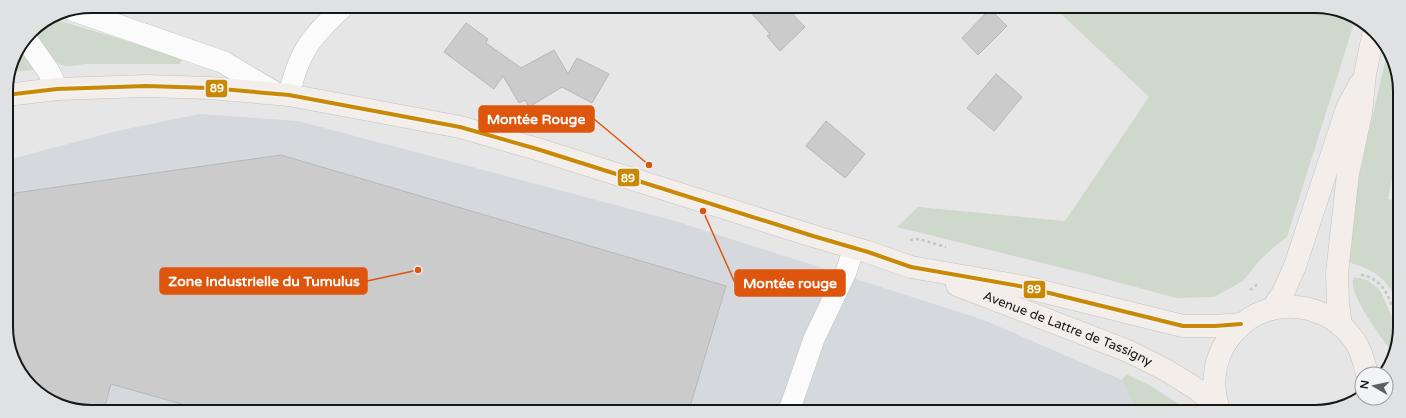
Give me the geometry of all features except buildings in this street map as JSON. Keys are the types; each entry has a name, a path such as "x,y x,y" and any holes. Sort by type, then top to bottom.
{"main road":[{"path":"1341,326 1338,304 1337,273 1348,174 1361,113 1365,74 1372,39"},
{"path":"1272,308 1284,291 1295,266 1347,108 1365,74"},
{"path":"13,94 57,90 146,86 210,88 282,94 460,127 854,248 911,267"},
{"name":"Avenue de Lattre de Tassigny","path":"911,267 1025,287 1183,326 1241,324"},
{"name":"Avenue de Lattre de Tassigny","path":"911,267 1128,351 1166,370 1198,390 1214,405"},
{"path":"1217,405 1214,391 1214,376 1217,361 1223,348 1231,335 1241,324 1251,317 1272,308 1287,306 1301,307 1316,310 1330,317 1350,334 1359,348 1365,366"}],"street":[{"path":"84,14 223,62 282,94 293,76 298,61 306,48 322,27 337,13"},
{"path":"29,44 49,72 57,90"},
{"path":"791,405 814,339 846,272 854,248"}],"path":[{"path":"904,241 919,239 949,248"},
{"path":"1337,273 1366,275 1380,282 1391,300 1393,306"},
{"path":"1244,294 1263,280"}],"shaded area":[{"path":"200,114 298,121 672,220 984,320 1122,380 1134,405 91,405 71,402 52,394 36,382 26,370 17,352 13,332 13,158 117,131"}],"green space":[{"path":"1060,13 1315,13 1335,16 1354,24 1287,237 1259,261 1243,281 1214,297 1176,298 1091,275 897,227 918,207 1065,221 1149,97"},
{"path":"58,20 177,56 182,60 180,64 84,64 68,66 55,62 42,48 35,37 44,29"},
{"path":"24,51 33,64 33,70 16,71 19,61"},
{"path":"1386,59 1389,66 1393,91 1393,175 1388,199 1393,200 1393,293 1383,279 1378,275 1349,262 1357,185"},
{"path":"1354,277 1367,280 1378,288 1382,294 1393,320 1390,348 1360,304 1353,284"},
{"path":"1126,374 1151,386 1180,405 1134,405 1122,380"}],"transit line":[{"name":"89","path":"13,94 57,89 146,86 210,88 289,95 460,127 537,149 868,252 911,267 1025,287 1183,326 1241,324"}],"place":[{"name":"Montée Rouge","path":"649,165"},
{"name":"Montée rouge","path":"703,211"},
{"name":"Zone industrielle du Tumulus","path":"418,270"}]}
